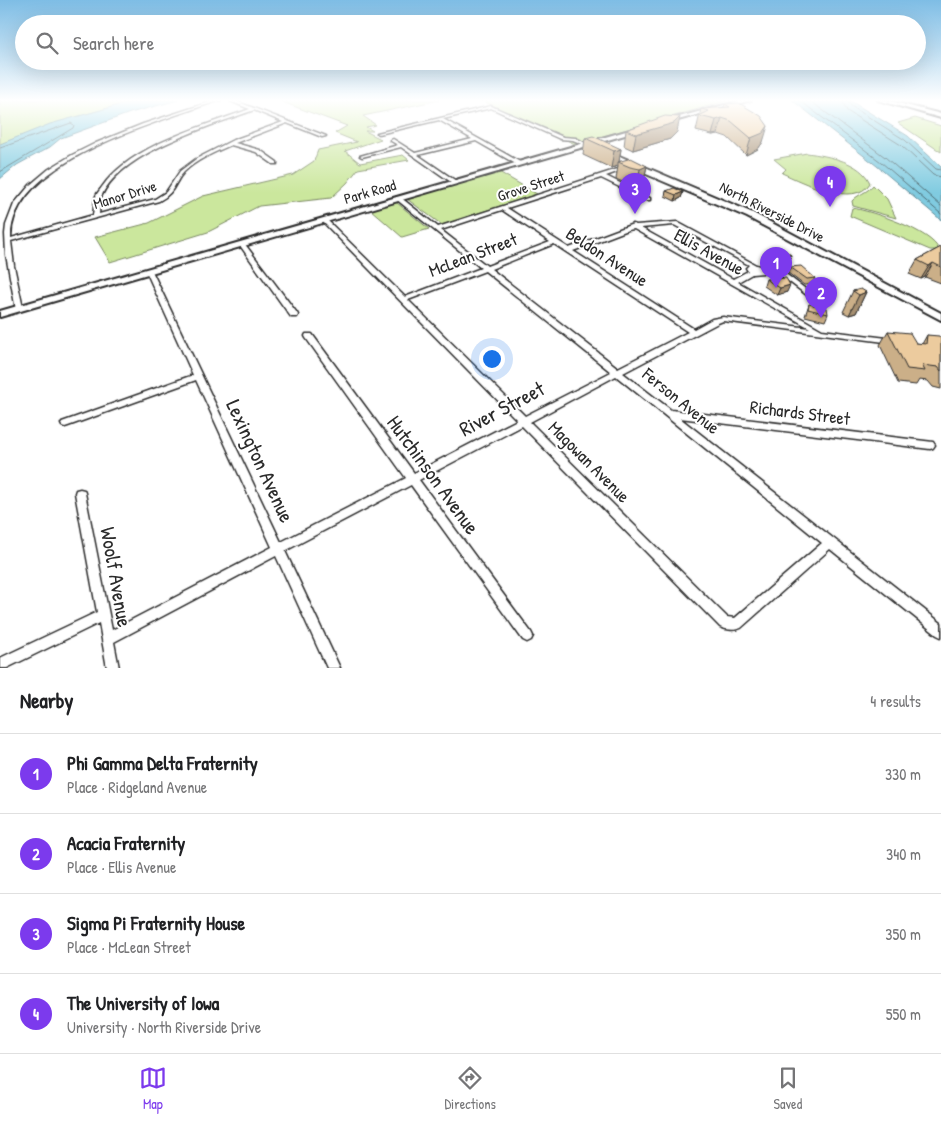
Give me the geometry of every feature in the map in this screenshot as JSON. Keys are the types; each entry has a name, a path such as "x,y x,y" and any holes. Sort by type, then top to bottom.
{"street":[{"path":"19,308 9,240 10,223 22,200 43,178 64,163 114,137 131,131"},
{"path":"96,217 95,205 102,189 110,178 128,163 162,144 195,131"},
{"name":"Manor Drive","path":"9,240 164,197 171,191 178,176 189,166 264,131"},
{"path":"311,131 324,136"},
{"path":"379,133 387,131"},
{"path":"460,131 518,163"},
{"path":"547,131 562,138 574,139 585,144"},
{"name":"Park Road","path":"0,314 630,131"},
{"path":"392,140 454,182"},
{"path":"414,155 476,140"},
{"path":"233,144 258,151 275,163"},
{"name":"North Riverside Drive","path":"585,144 632,166 750,215 941,318"},
{"path":"362,156 401,146"},
{"name":"Grove Street","path":"437,229 632,166"},
{"path":"602,176 648,199"},
{"name":"Ferson Avenue","path":"398,198 941,631"},
{"name":"Beldon Avenue","path":"503,208 693,332"},
{"name":"Magowan Avenue","path":"324,220 724,623 737,624 830,543"},
{"path":"569,250 633,226 675,222 760,272 763,269 780,273 810,295"},
{"name":"Ellis Avenue","path":"633,226 823,332"},
{"name":"McLean Street","path":"403,300 555,242"},
{"path":"242,244 294,315"},
{"path":"732,282 753,268"},
{"name":"Lexington Avenue","path":"149,270 334,668"},
{"name":"River Street","path":"107,639 523,420 693,332 723,319 904,343"},
{"name":"Hutchinson Avenue","path":"309,336 527,636"},
{"path":"66,424 198,376"},
{"name":"Richards Street","path":"667,413 930,445"},
{"name":"Woolf Avenue","path":"80,494 112,668"},
{"path":"0,665 103,615"}],"green space":[{"path":"0,131 39,131 0,145"},
{"path":"338,131 365,131 381,139 345,151 360,163 403,155 409,160 358,169 331,198 259,206 208,232 110,262 95,237 149,223 203,196 293,175 314,161 318,150 357,142 335,133"},
{"path":"548,131 620,131 575,144"},
{"path":"910,131 941,131 941,152"},
{"path":"807,153 834,158 852,165 866,176 870,183 863,190 853,194 828,191 782,173 786,169 774,159"},
{"path":"499,172 537,194 442,225 407,199"},
{"path":"873,185 887,199 896,218 853,206 852,201"},
{"path":"396,202 429,229 402,237 370,209"},
{"path":"852,208 873,213 914,229 934,243 939,250 930,250 850,216"}],"water":[{"path":"32,131 80,131 61,138 50,147 17,165 0,179 0,144"},
{"path":"832,131 900,131 908,136 941,167 941,220"}],"building":[{"path":"629,131 646,131 636,134"},
{"path":"743,131 764,131 763,133 751,138"},
{"path":"593,136 621,149 614,151 585,138"},
{"path":"631,158 647,166 640,169 618,162"},
{"path":"674,188 683,192 676,195 666,191"},
{"path":"941,247 941,267 933,263 929,266 917,260"},
{"path":"783,249 791,255 783,256 775,250"},
{"path":"801,266 815,278 807,279 790,267"},
{"path":"786,278 790,285 780,288 766,279"},
{"path":"861,289 866,292 859,295 853,291"},
{"path":"809,304 827,308 828,314 808,309"},
{"path":"888,331 910,333 916,343 926,344 927,335 939,336 941,339 941,371 938,367 922,365 925,371 907,369"}],"place":[{"name":"The University of Iowa","path":"830,207"},
{"name":"Sigma Pi Fraternity House","path":"635,214"},
{"name":"Phi Gamma Delta Fraternity","path":"776,288"},
{"name":"Acacia Fraternity","path":"821,318"}]}
